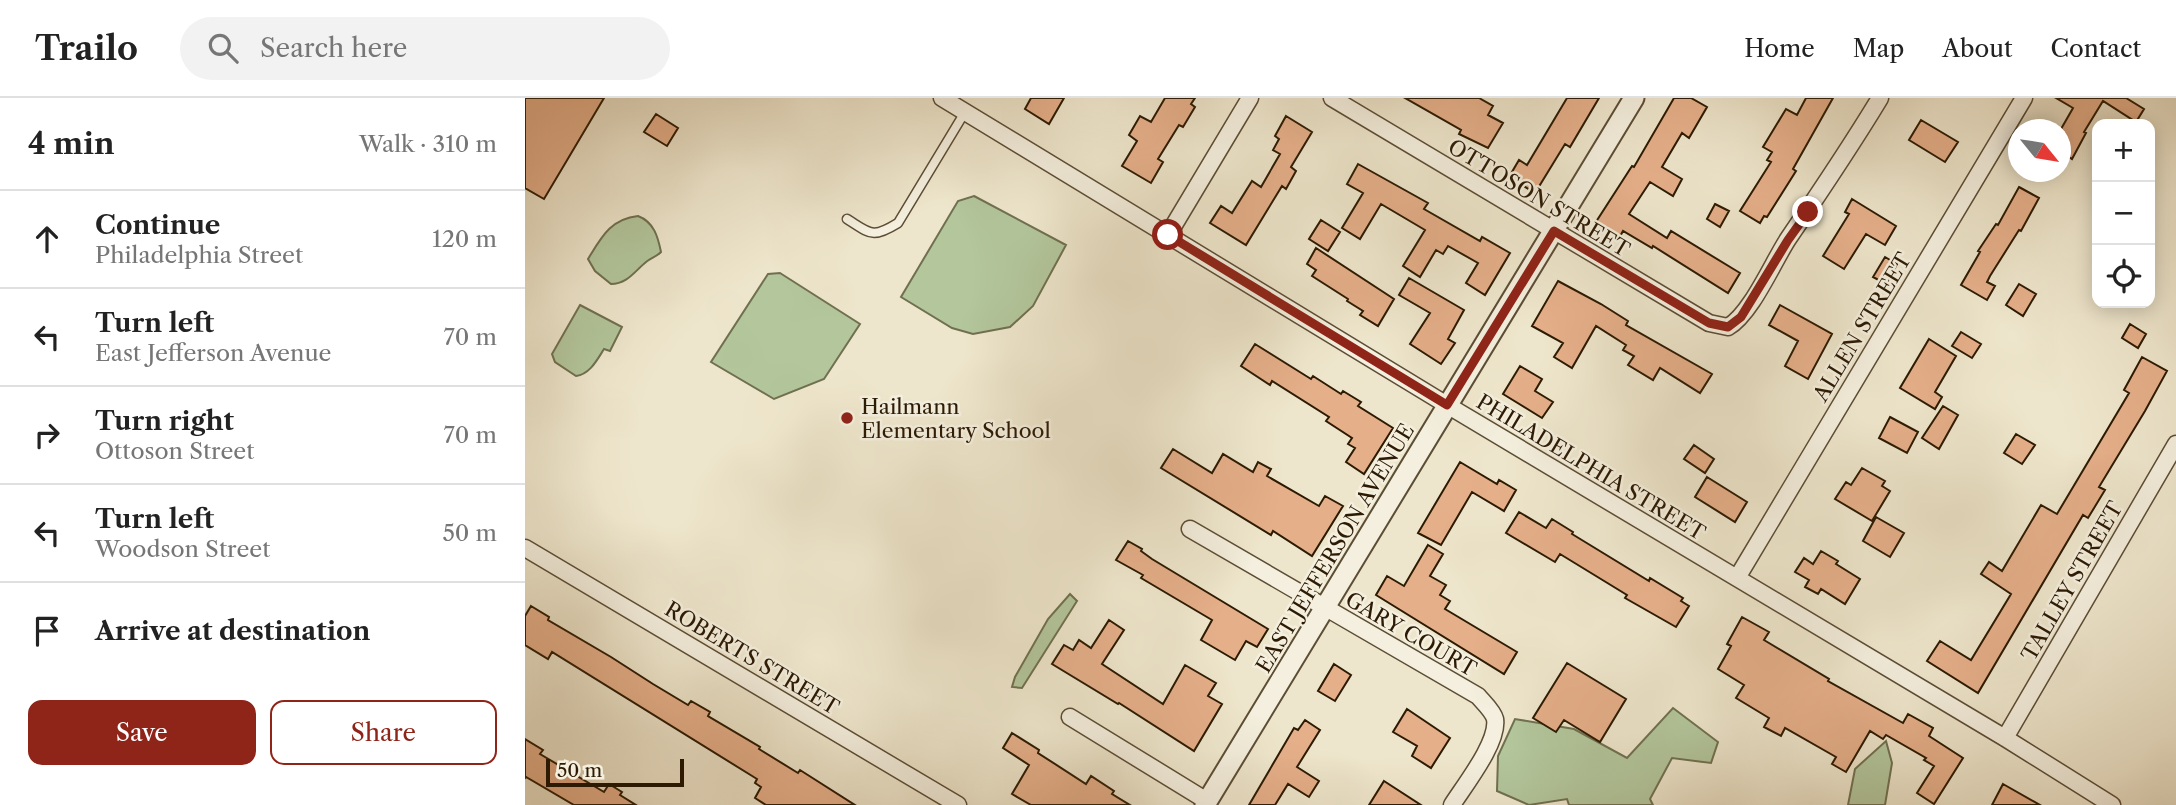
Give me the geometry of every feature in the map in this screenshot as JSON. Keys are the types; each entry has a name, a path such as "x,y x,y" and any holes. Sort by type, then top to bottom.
{"street":[{"name":"PHILADELPHIA STREET","path":"942,98 969,105 1168,235 2112,805"},
{"path":"1168,235 1250,98"},
{"name":"OTTOSON STREET","path":"1332,98 1709,323 1728,327 1741,317 1880,98"},
{"name":"EAST JEFFERSON AVENUE","path":"1206,803 1634,98"},
{"name":"ALLEN STREET","path":"1737,578 2024,98"},
{"name":"TALLEY STREET","path":"2005,738 2176,444"},
{"name":"GARY COURT","path":"1190,529 1478,696 1495,719 1492,736 1452,805"},
{"name":"ROBERTS STREET","path":"525,548 958,805"},
{"path":"1070,717 1206,803"}],"lane":[{"path":"847,219 874,234 881,234 898,223 969,105"}],"green space":[{"path":"974,196 1066,245 1033,306 1010,327 973,334 952,328 901,297 958,201"},
{"path":"638,216 652,226 661,252 626,280 611,284 595,271 588,259 613,225"},
{"path":"780,273 860,324 824,379 774,399 711,362 768,274"},
{"path":"580,305 622,327 610,351 604,349 589,369 576,376 555,362 552,354"},
{"path":"1070,594 1077,601 1022,688 1012,687 1048,619"},
{"path":"1673,708 1718,742 1711,763 1672,758 1650,799 1653,805 1569,805 1567,799 1529,805 1497,791 1498,756 1515,719 1574,729 1627,758"},
{"path":"1886,741 1892,763 1885,805 1848,805 1855,769"}],"building":[{"path":"525,98 604,98 544,199 525,188"},
{"path":"1031,98 1064,98 1049,124 1025,109"},
{"path":"1165,98 1195,98 1191,104 1195,107 1183,127 1179,125 1158,159 1163,162 1151,183 1122,166 1137,141 1129,135 1140,116 1151,122"},
{"path":"1405,98 1479,98 1493,106 1488,115 1503,123 1488,148 1459,134 1461,130"},
{"path":"1567,98 1599,98 1570,147 1565,144 1535,193 1509,177 1519,160 1527,165"},
{"path":"1674,98 1691,98 1707,107 1689,138 1682,133 1662,167 1682,179 1673,196 1650,182 1629,214 1667,238 1671,231 1740,273 1728,293 1653,246 1652,248 1623,231 1618,240 1594,225 1632,166 1634,167"},
{"path":"1806,98 1833,98 1793,169 1796,171 1767,217 1764,216 1760,223 1740,211 1771,162 1767,160 1772,152 1763,147 1786,109 1797,115"},
{"path":"2056,98 2126,98 2144,109 2138,119 2131,119 2103,101 2084,132 2086,133 2072,159 2071,119 2067,119 2073,108"},
{"path":"656,114 678,128 667,146 644,132"},
{"path":"1286,116 1312,132 1291,167 1296,171 1286,189 1282,186 1246,245 1210,223 1221,206 1232,213 1252,181 1261,187 1280,154 1273,150 1279,139 1275,136"},
{"path":"1921,120 1958,142 1945,162 1909,140"},
{"path":"1358,164 1428,203 1424,209 1480,241 1482,237 1510,253 1485,295 1466,283 1478,263 1448,246 1443,254 1436,250 1420,277 1403,266 1425,230 1381,204 1360,239 1342,228 1363,193 1347,184"},
{"path":"2019,187 2039,198 2021,231 2019,230 1990,276 1987,282 1995,286 1987,300 1961,285 1980,252 1978,251 1996,224 1998,225"},
{"path":"1852,199 1896,226 1885,245 1866,234 1844,269 1823,256 1849,214 1845,212"},
{"path":"1715,204 1729,211 1720,227 1707,219"},
{"path":"1321,220 1340,232 1328,251 1309,239"},
{"path":"1316,248 1394,299 1378,326 1360,315 1363,311 1347,301 1348,299 1312,276 1316,270 1307,264"},
{"path":"1885,257 1897,264 1886,284 1873,277"},
{"path":"1409,278 1464,310 1448,339 1455,343 1441,364 1410,344 1430,313 1399,295"},
{"path":"1558,281 1601,304 1628,321 1626,325 1712,374 1700,393 1660,368 1653,380 1628,365 1634,356 1623,350 1626,345 1596,326 1572,368 1554,357 1563,343 1532,326"},
{"path":"2019,284 2036,294 2023,316 2006,305"},
{"path":"1780,305 1832,334 1808,379 1785,366 1798,341 1769,325"},
{"path":"2130,324 2146,334 2138,348 2122,338"},
{"path":"1961,332 1981,344 1972,358 1952,346"},
{"path":"1929,339 1956,356 1935,392 1942,397 1935,409 1900,388"},
{"path":"1255,344 1311,379 1313,376 1341,394 1343,391 1361,402 1358,406 1393,428 1364,474 1346,462 1355,448 1348,444 1352,438 1326,421 1329,417 1272,381 1270,385 1241,366"},
{"path":"2142,357 2167,371 2099,487 2105,490 2088,518 2083,515 1978,693 1927,661 1940,641 1971,660 2011,594 1981,574 1989,562 2002,571 2041,505 2057,514 2129,393 2124,390"},
{"path":"1520,366 1542,379 1535,391 1553,402 1542,418 1503,394"},
{"path":"1943,406 1958,415 1939,449 1922,438"},
{"path":"1890,417 1918,432 1907,453 1879,438"},
{"path":"2016,434 2035,445 2022,464 2004,453"},
{"path":"1694,445 1714,459 1705,473 1684,459"},
{"path":"1173,449 1212,473 1223,454 1253,472 1258,462 1271,469 1267,476 1319,506 1325,496 1343,506 1312,556 1273,531 1271,535 1161,468"},
{"path":"1460,462 1497,484 1499,480 1516,490 1504,511 1472,492 1441,545 1418,533"},
{"path":"1862,468 1885,481 1882,486 1890,491 1872,521 1835,499 1846,482 1851,485"},
{"path":"1707,477 1747,502 1735,522 1695,497"},
{"path":"1519,512 1546,528 1552,519 1649,581 1650,578 1683,598 1681,601 1689,606 1676,627 1625,598 1627,595 1560,554 1555,562 1506,533"},
{"path":"1876,517 1904,533 1890,557 1863,541"},
{"path":"1128,541 1152,559 1268,629 1257,647 1246,641 1235,660 1201,640 1212,620 1116,560"},
{"path":"1428,545 1443,554 1430,576 1446,585 1440,595 1450,601 1445,609 1517,652 1504,674 1376,595 1387,576 1404,586"},
{"path":"1821,551 1860,579 1845,604 1821,589 1818,594 1805,587 1809,580 1795,572 1804,558 1813,564"},
{"path":"531,606 549,617 548,620 688,705 691,701 710,712 708,716 760,747 759,749 798,773 800,770 855,805 766,805 755,798 761,787 755,783 757,779 552,652 548,659 525,645 525,616"},
{"path":"1742,617 1769,632 1764,640 1829,679 1828,681 1903,723 1908,714 1933,728 1929,736 1963,758 1934,804 1917,793 1934,766 1924,760 1926,758 1886,735 1883,739 1870,731 1846,772 1832,764 1836,757 1785,728 1781,736 1764,727 1769,718 1736,698 1744,685 1718,669 1731,646 1727,644"},
{"path":"1109,620 1124,630 1102,664 1163,704 1185,665 1216,683 1208,696 1222,704 1194,751 1052,664 1064,645 1073,650 1079,640 1091,648"},
{"path":"1567,663 1626,699 1600,742 1564,720 1556,732 1533,718"},
{"path":"1334,664 1351,675 1335,701 1318,691"},
{"path":"1407,709 1450,738 1431,768 1412,756 1417,746 1393,732"},
{"path":"1305,720 1320,730 1297,767 1319,781 1309,797 1288,784 1275,805 1249,805 1294,728 1298,730"},
{"path":"1012,733 1086,784 1091,776 1130,805 1031,805 1012,794 1029,765 1003,748"},
{"path":"525,739 543,750 540,754 604,792 609,784 636,805 574,805 525,778"},
{"path":"1384,781 1421,805 1369,805"},
{"path":"2003,784 2040,805 1992,805"}],"place":[{"name":"Hailmann Elementary School","path":"847,418"}],"route":[{"path":"1168,235 1447,405 1554,231 1709,323 1728,327 1741,317 1808,212"}]}
